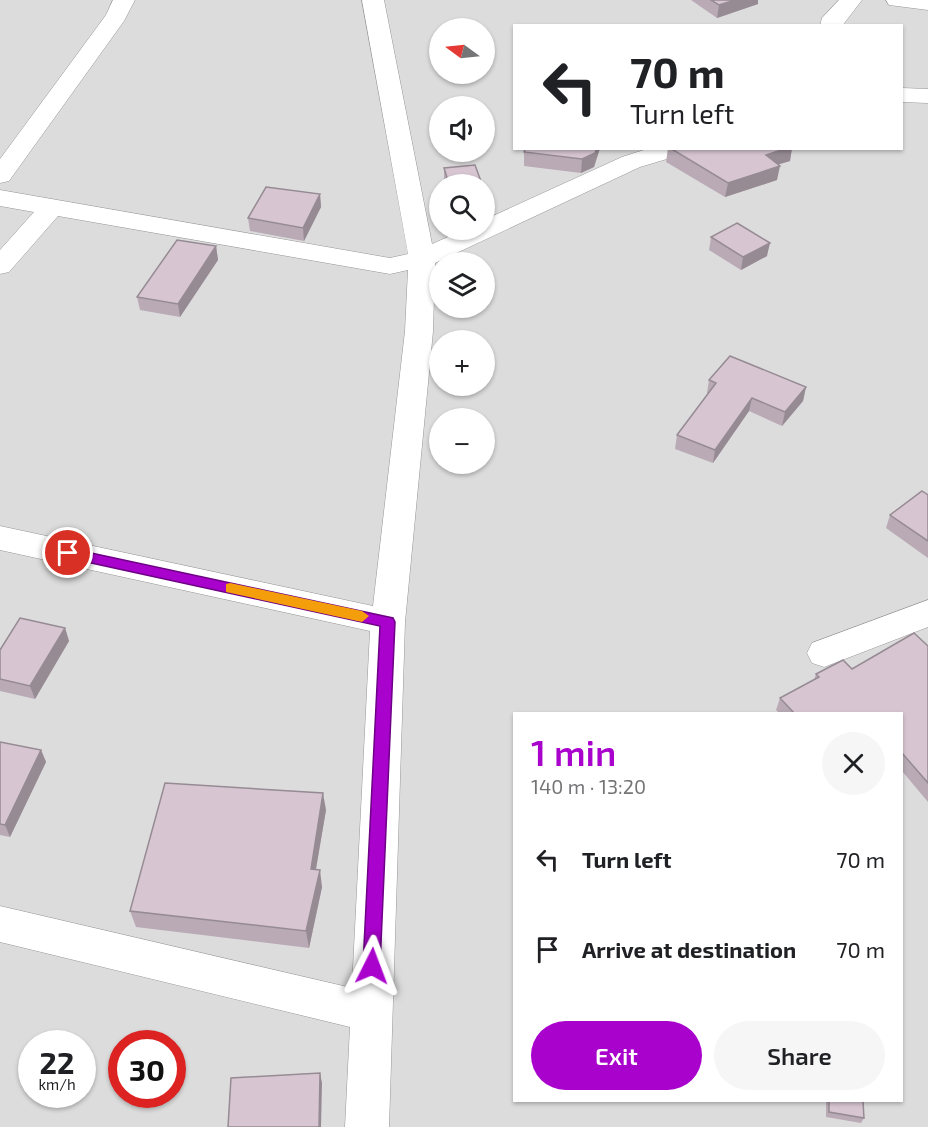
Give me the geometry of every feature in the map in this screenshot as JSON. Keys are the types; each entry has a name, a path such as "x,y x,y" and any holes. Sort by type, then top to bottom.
{"street":[{"path":"0,176 116,16 124,0"},
{"path":"367,1127 369,1012 388,622 419,331 422,260 373,0"},
{"path":"830,24 851,0"},
{"path":"897,0 928,4"},
{"path":"903,95 928,96"},
{"path":"0,198 390,266 422,260 631,162 671,150"},
{"path":"0,266 51,208"},
{"path":"0,538 388,622"},
{"path":"824,653 928,613"},
{"path":"0,924 369,1012"}],"shaded area":[{"path":"0,0 928,0 928,1127 0,1127"}],"building":[{"path":"711,0 735,0 719,5"},
{"path":"525,150 596,150 595,153 582,159 524,152"},
{"path":"673,150 781,150 766,155 780,166 728,183"},
{"path":"475,165 478,174 446,174 444,168"},
{"path":"266,187 320,194 303,228 248,218"},
{"path":"737,223 770,243 743,257 711,237"},
{"path":"177,240 216,246 178,304 137,297"},
{"path":"730,356 806,387 785,412 752,398 715,450 677,435 716,383 709,380"},
{"path":"922,491 928,495 928,541 890,515"},
{"path":"20,618 65,628 30,686 0,679 0,650"},
{"path":"914,633 928,646 928,783 903,754 903,712 793,712 780,698 819,677 816,674 843,660 852,669"},
{"path":"0,742 41,750 5,825 0,824"},
{"path":"165,783 323,793 311,869 320,870 306,931 130,911"},
{"path":"320,1073 319,1127 228,1127 231,1078"},
{"path":"829,1102 863,1102 864,1118 829,1112"}],"slow traffic":[{"path":"230,588 362,616"}],"route":[{"path":"68,553 388,622 372,966"}]}
